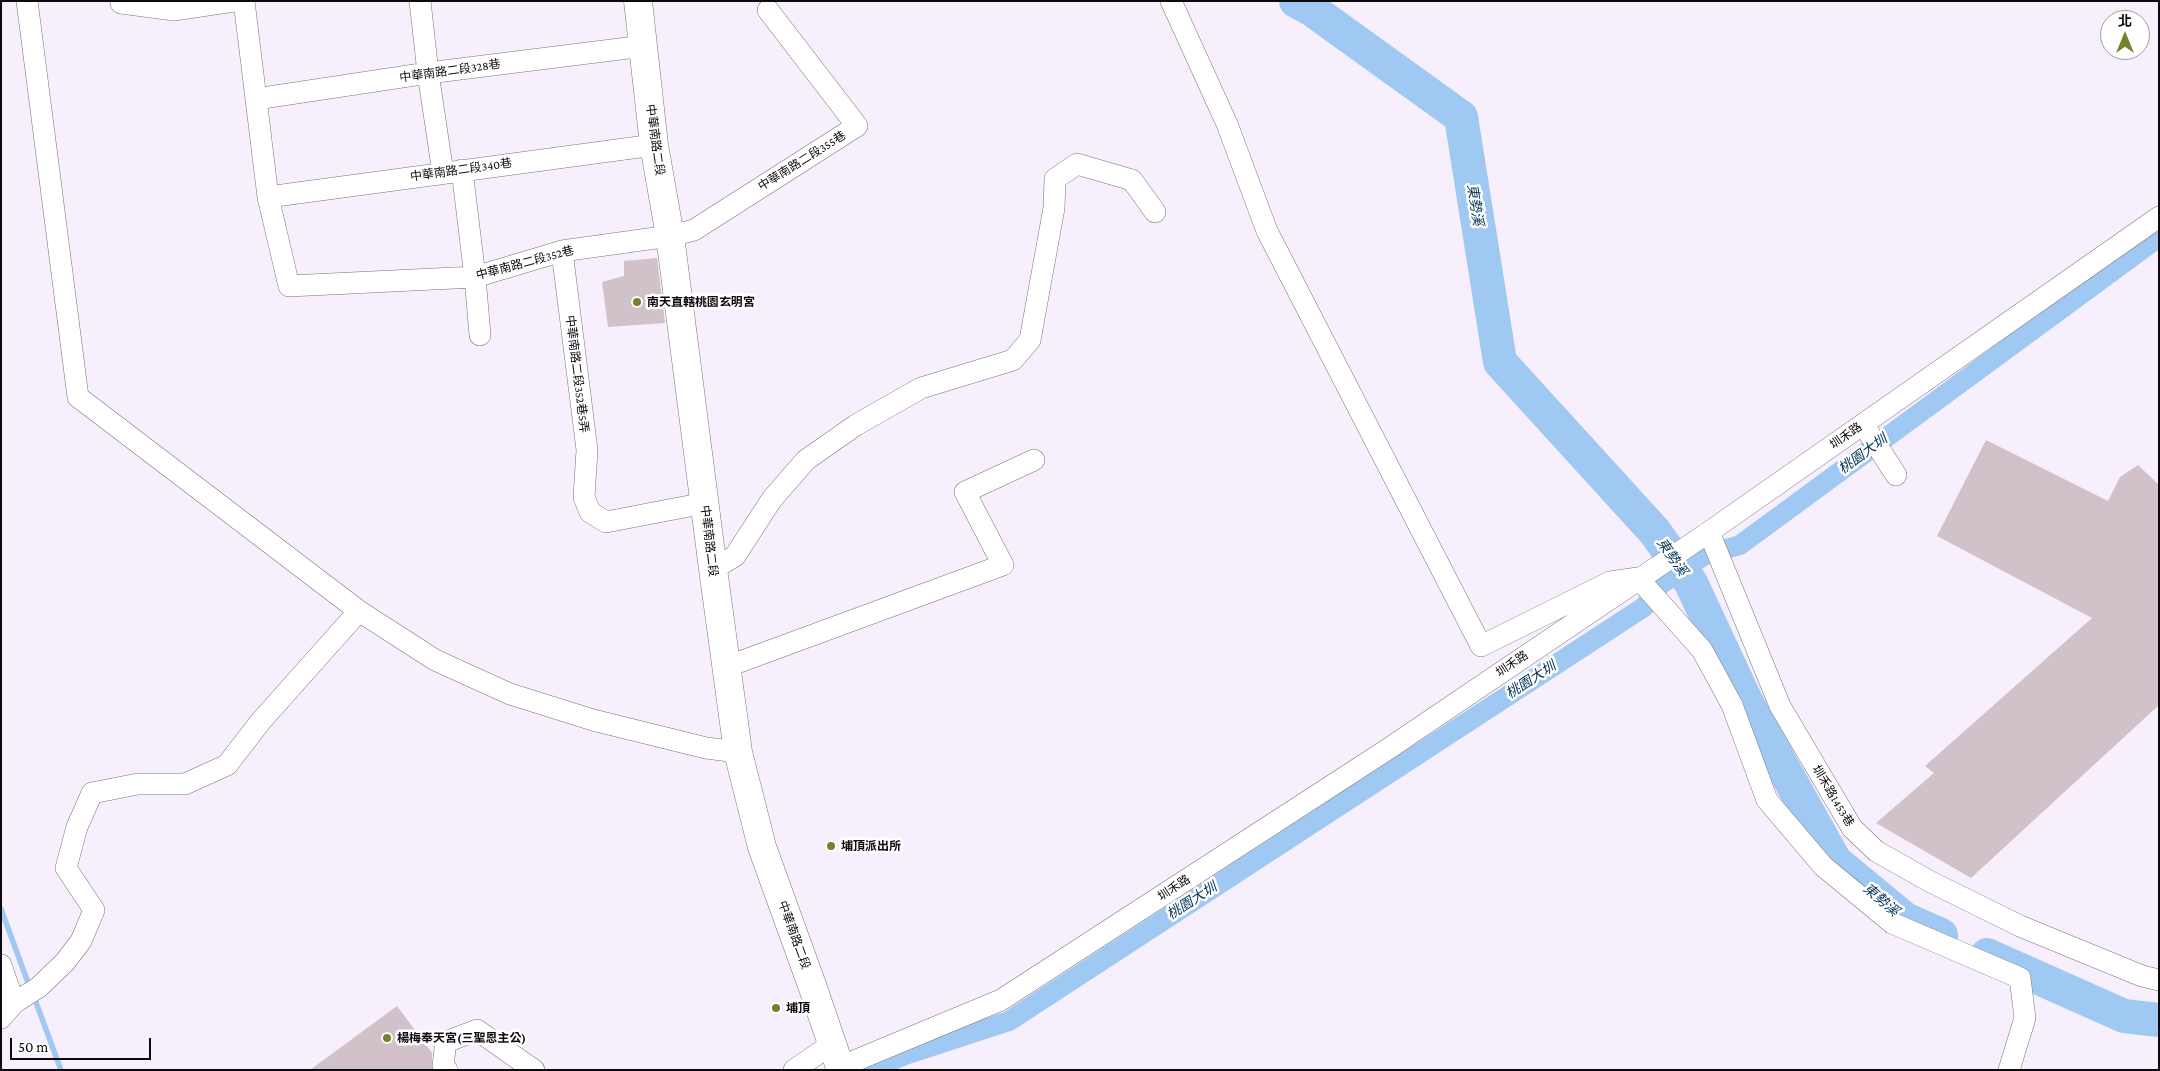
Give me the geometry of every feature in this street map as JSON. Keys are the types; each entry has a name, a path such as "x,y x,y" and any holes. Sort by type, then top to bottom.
{"main road":[{"name":"中華南路二段","path":"638,1 654,145 670,236 738,752 762,847 838,1060"}],"street":[{"path":"27,1 78,397 359,611 436,660 510,694 602,722 706,748 738,752"},
{"path":"121,4 174,10 234,1"},
{"path":"244,1 268,197"},
{"path":"420,1 428,73 453,171 476,277 480,336"},
{"path":"1172,1 1227,124 1267,231 1481,646 1610,582 1643,580 1663,607 1702,650 1732,705 1768,800 1824,866 1892,923 2020,978 2025,1018 2009,1070"},
{"name":"中華南路二段355巷","path":"670,236 694,230 857,126 768,10"},
{"name":"中華南路二段328巷","path":"256,99 428,73 644,46"},
{"name":"中華南路二段340巷","path":"268,197 654,145"},
{"path":"713,569 735,556 772,499 806,460 856,424 921,388 1013,360 1030,340 1054,208 1055,179 1077,164 1132,180 1155,212"},
{"name":"中華南路二段352巷","path":"268,197 289,286 476,277 562,251 670,236"},
{"name":"圳禾路","path":"794,1070 838,1060 1001,1000 1643,580 2159,217"},
{"name":"中華南路二段352巷5弄","path":"562,251 587,450 584,497 590,512 606,522 705,503"},
{"path":"1863,424 1896,475"},
{"path":"726,666 1003,565 965,492 1034,460"},
{"name":"圳禾路1453巷","path":"1706,537 1722,563 1780,706 1852,828 1876,851 1929,881 2020,926 2142,976 2159,980"},
{"path":"1,965 8,1011 39,987 65,962 81,940 94,910 66,868 77,827 92,793 138,784 185,784 226,765 261,721 359,611"},
{"path":"447,1070 443,1065 446,1042 477,1030 534,1070"}],"building":[{"name":"南天直轄桃園玄明宮","path":"657,258 665,323 608,327 602,282 624,276 624,261"},
{"path":"1986,440 2108,501 2120,477 2138,465 2159,485 2159,705 1971,878 1876,823 1934,773 1925,766 2092,618 1937,536"},
{"name":"楊梅奉天宮(三聖恩主公)","path":"397,1006 432,1053 432,1070 310,1070"}],"waterway":[{"name":"東勢溪","path":"1296,1 1311,9 1461,117 1500,362 1655,532 1691,583 1746,701 1835,861 1905,919 1941,935"},
{"name":"桃園大圳","path":"869,1070 905,1055 1009,1021 1644,607 1660,585 1705,555 1740,545 2159,237"},
{"path":"1,909 30,988"},
{"name":"東勢溪","path":"1987,955 2124,1016 2159,1020"},
{"path":"34,997 61,1070"}],"place":[{"name":"南天直轄桃園玄明宮","path":"637,302"},
{"name":"埔頂派出所","path":"831,846"},
{"name":"埔頂","path":"776,1008"},
{"name":"楊梅奉天宮(三聖恩主公)","path":"387,1038"}]}
